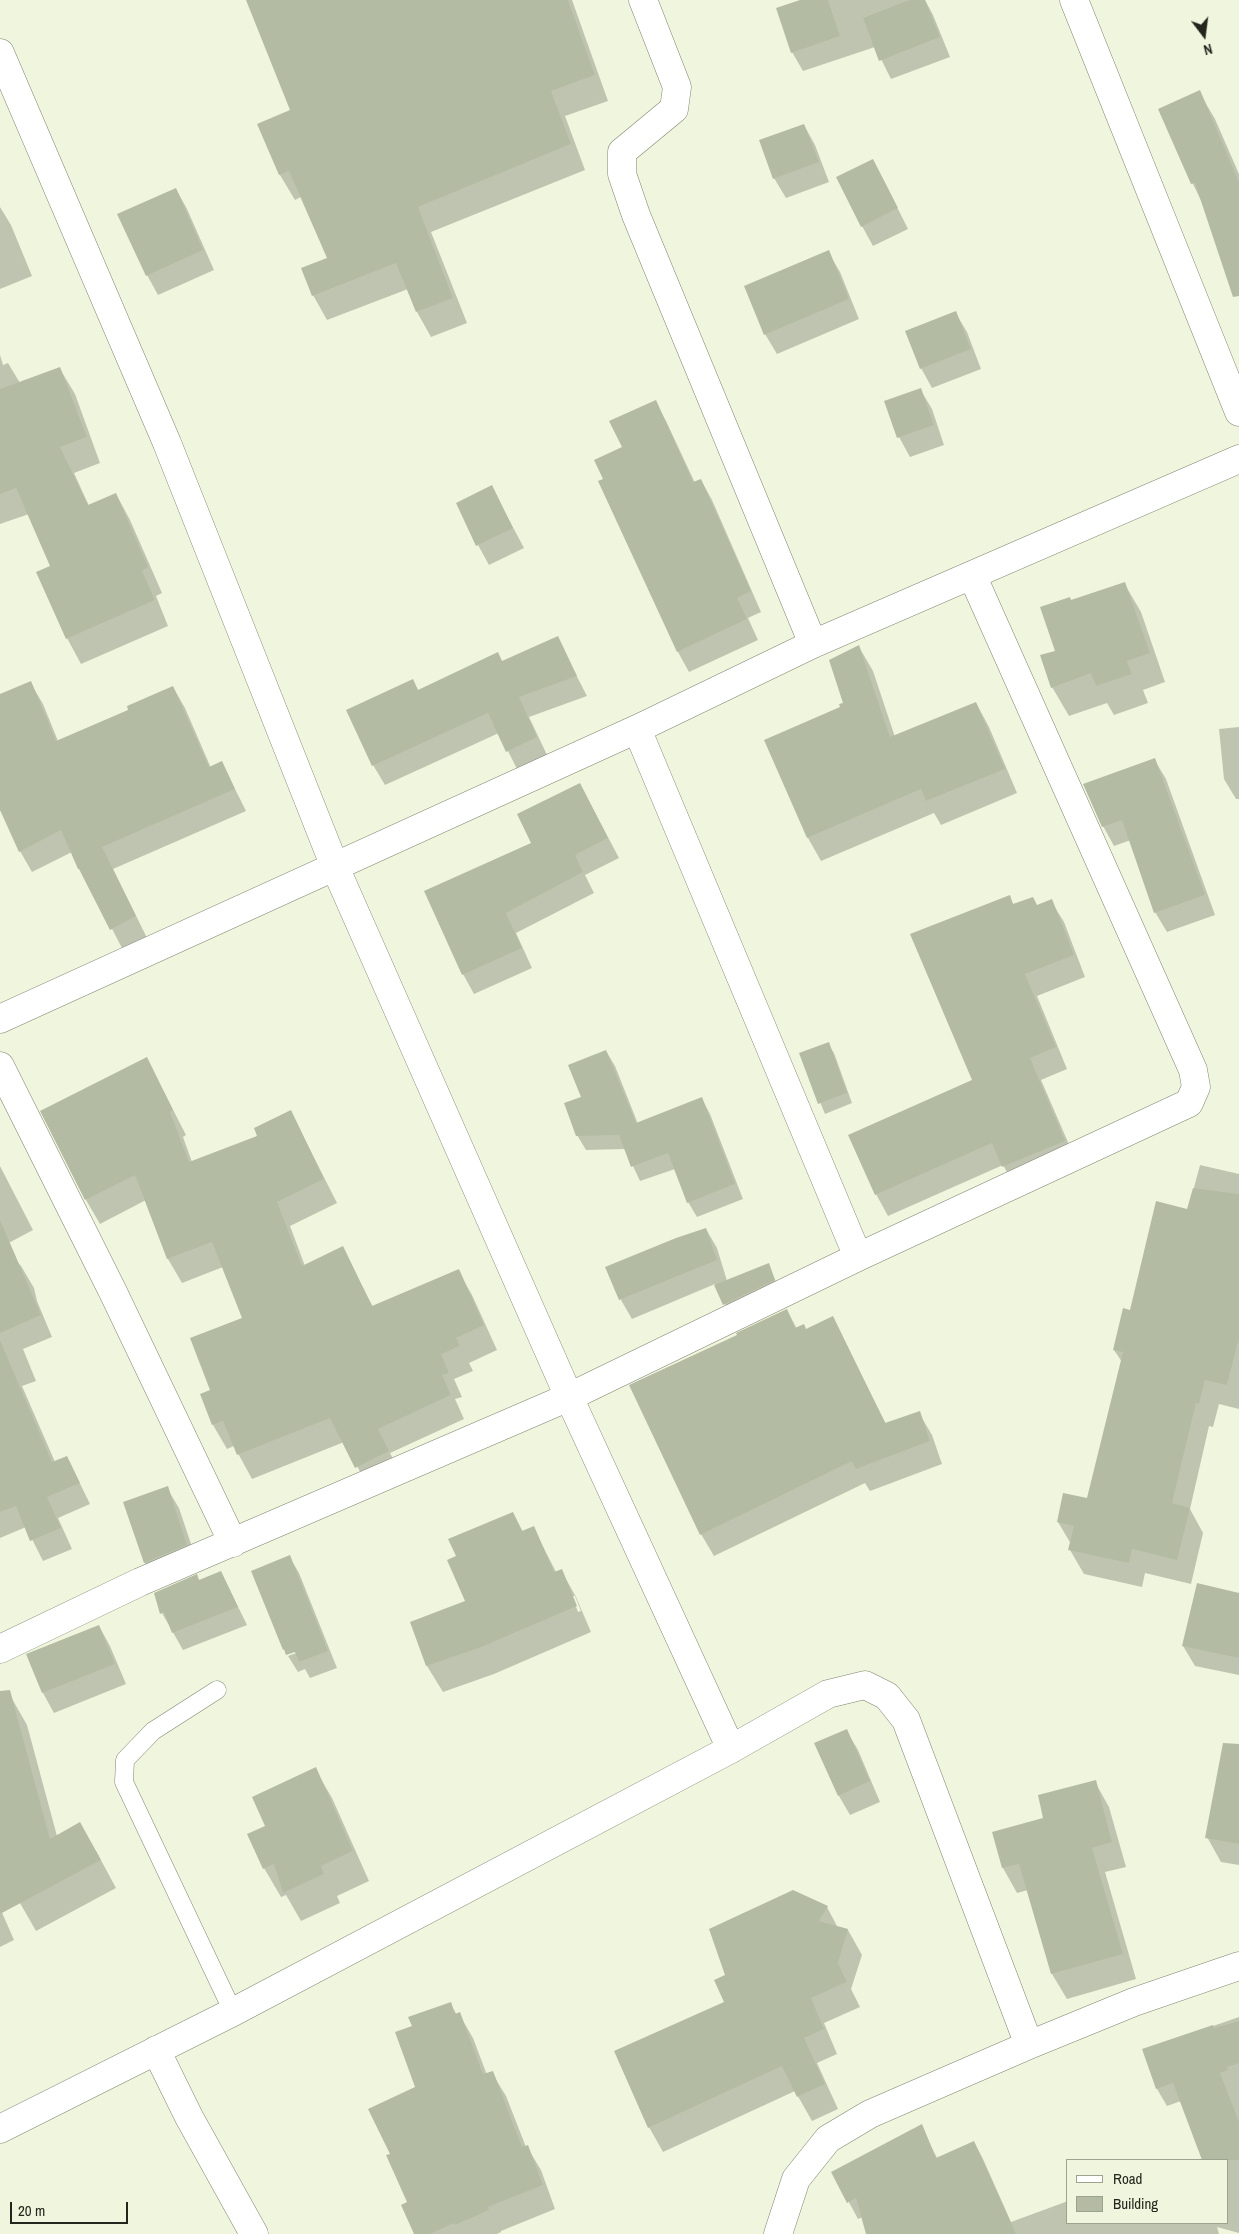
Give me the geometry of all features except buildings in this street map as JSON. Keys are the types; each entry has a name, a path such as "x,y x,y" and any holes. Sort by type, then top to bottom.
{"street":[{"path":"643,0 677,88 674,109 622,152 622,174 636,215 813,644"},
{"path":"1074,0 1239,412"},
{"path":"0,53 167,443 335,867 569,1397 731,1749"},
{"path":"0,1019 637,729 813,644 1239,459"},
{"path":"0,1649 140,1582 569,1397 858,1257 1189,1103 1196,1087 1193,1070 972,575"},
{"path":"637,729 858,1257"},
{"path":"0,1066 108,1283 233,1543"},
{"path":"0,2129 233,2012 731,1749 828,1694 865,1685 887,1696 906,1720 1029,2045"},
{"path":"778,2234 796,2179 828,2139 870,2114 1134,2002 1239,1966"},
{"path":"156,2050 189,2117 254,2234"}],"lane":[{"path":"217,1690 153,1730 125,1760 124,1782 233,2012"}]}
